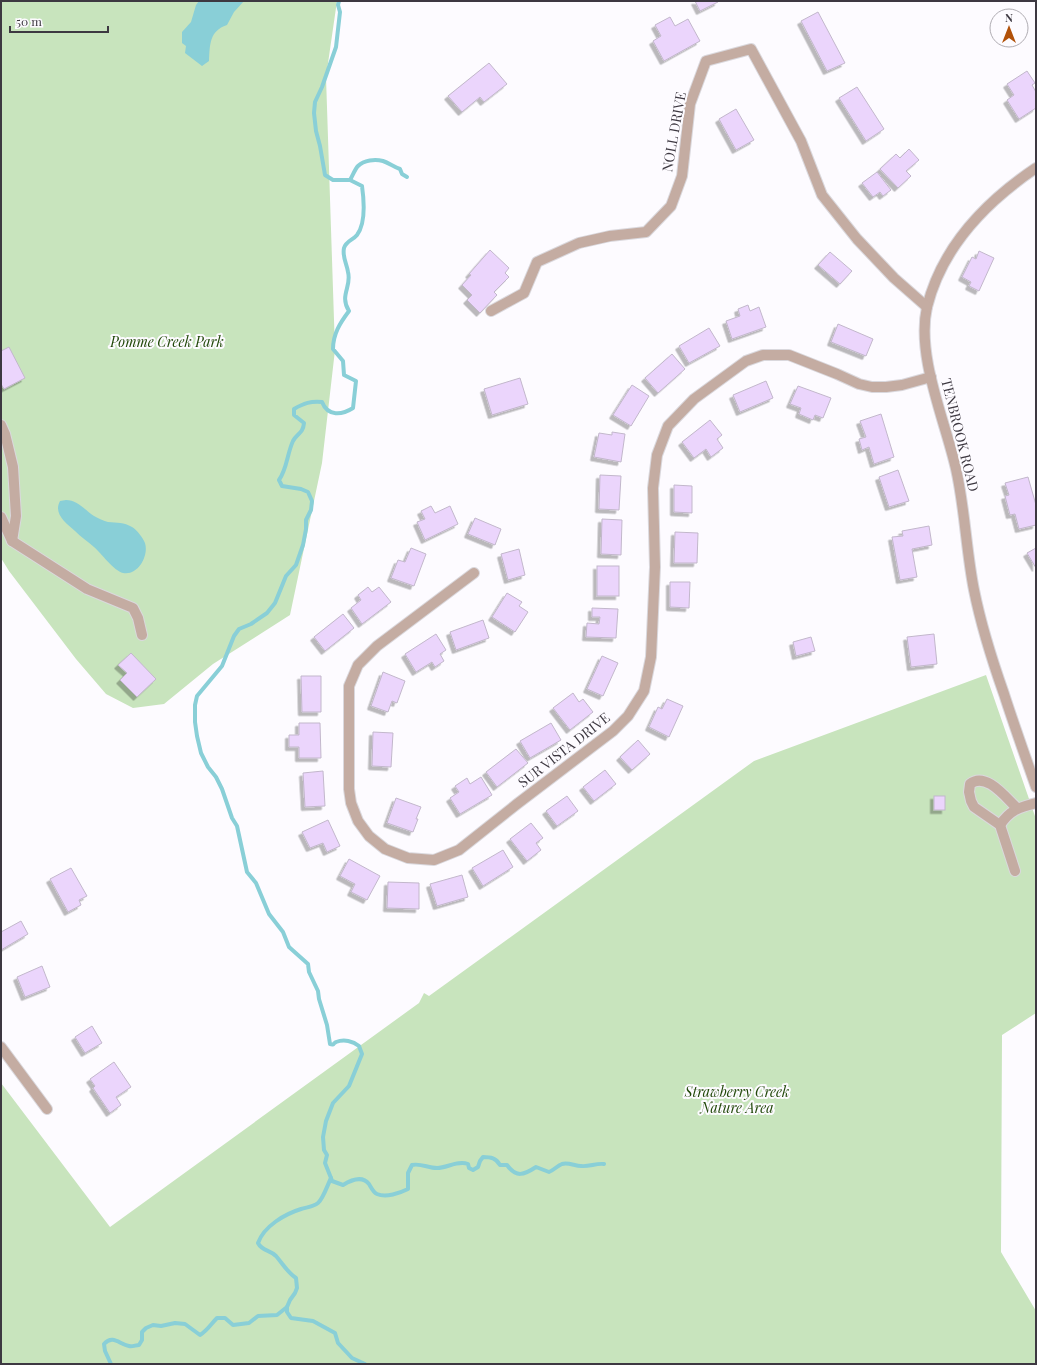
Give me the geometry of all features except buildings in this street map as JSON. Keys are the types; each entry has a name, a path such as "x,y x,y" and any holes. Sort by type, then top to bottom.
{"street":[{"name":"NOLL DRIVE","path":"491,311 524,293 537,262 579,243 610,236 646,232 651,227 671,206 682,176 690,104 706,61 751,49 801,141 822,195 862,244 894,278 927,307"},
{"name":"TENBROOK ROAD","path":"1036,168 1004,191 971,224 957,243 945,262 927,307 925,339 931,377 960,486 968,557 978,611 994,664 1036,787"},
{"name":"SUR VISTA DRIVE","path":"474,574 377,646 358,665 349,686 349,789 351,803 358,821 369,836 385,849 408,858 434,860 459,850 613,731 628,716 644,691 651,657 655,567 653,488 656,456 668,426 694,399 746,361 763,355 789,355 859,384 872,387 902,385 931,377"},
{"path":"1,425 5,434 13,467 16,516 12,541"},
{"path":"1,517 12,541 87,589 133,608 138,618 142,635"},
{"path":"1015,871 1000,825 974,807 969,792 970,784 979,780 985,781 995,787 1017,808"},
{"path":"1000,825 1004,819 1017,808 1036,803"},
{"path":"1,1047 47,1109"}],"green space":[{"name":"Pomme Creek Park","path":"1,1 337,1 326,77 335,350 322,463 290,615 213,664 164,704 133,708 106,694 76,659 9,571 1,558"},
{"name":"Strawberry Creek Nature Area","path":"986,675 1036,819 1036,1013 1002,1035 1001,1252 1036,1311 1036,1364 1,1364 1,1083 110,1227 419,1003 424,993 429,996 754,761"}],"water":[{"path":"199,1 244,1 234,12 227,25 217,31 214,35 210,44 209,61 202,66 185,53 186,46 182,43 182,32 191,22 196,5"},
{"path":"66,500 77,503 94,516 103,520 126,524 136,530 144,541 146,548 144,559 138,568 128,573 119,572 94,547 68,525 59,514 58,510 60,501"}],"waterway":[{"path":"111,1364 105,1351 104,1344 107,1341 113,1340 130,1346 139,1345 142,1340 142,1332 146,1328 153,1325 161,1326 175,1323 185,1324 200,1335 217,1318 225,1318 233,1325 249,1323 258,1316 277,1315 287,1307 297,1288 296,1278 288,1271 276,1256 262,1248 258,1243 265,1231 282,1217 314,1205 322,1198 331,1178 325,1163 327,1155 324,1150 323,1137 326,1121 333,1103 349,1086 362,1054 359,1046 351,1042 342,1041 336,1042 333,1045 330,1044 327,1025 318,991 309,972 308,964 289,947 283,932 269,914 256,883 247,872 237,826 232,818 222,789 201,753 195,722 195,705 197,696 222,666 234,636 239,629 251,624 267,613 275,603 286,576 296,565 303,545 306,520 311,510 312,501 308,492 301,489 282,486 279,480 284,471 293,441 301,431 304,423 294,415 294,409 311,402 322,402 328,410 336,413 344,412 353,408 356,381 344,375 343,361 333,349 333,344 338,329 349,311 345,300 349,277 344,257 344,248 346,244 357,235 362,224 364,204 362,186 350,180 333,180 325,175 314,113 315,102 336,47 340,12 338,5 339,1"},
{"path":"350,180 358,166 363,162 373,160 383,161 400,169 402,174 407,177"},
{"path":"331,1178 332,1181 343,1185 349,1181 360,1179 366,1181 376,1193 381,1195 389,1195 408,1189 408,1173 412,1165 437,1168 464,1163 468,1164 469,1168 473,1170 478,1167 483,1157 488,1157 495,1159 500,1165 507,1165 514,1172 520,1174 528,1172 536,1167 549,1172 564,1164 579,1166 604,1164"},
{"path":"287,1307 287,1312 291,1318 313,1321 335,1333 338,1343 352,1358 365,1364"}]}
